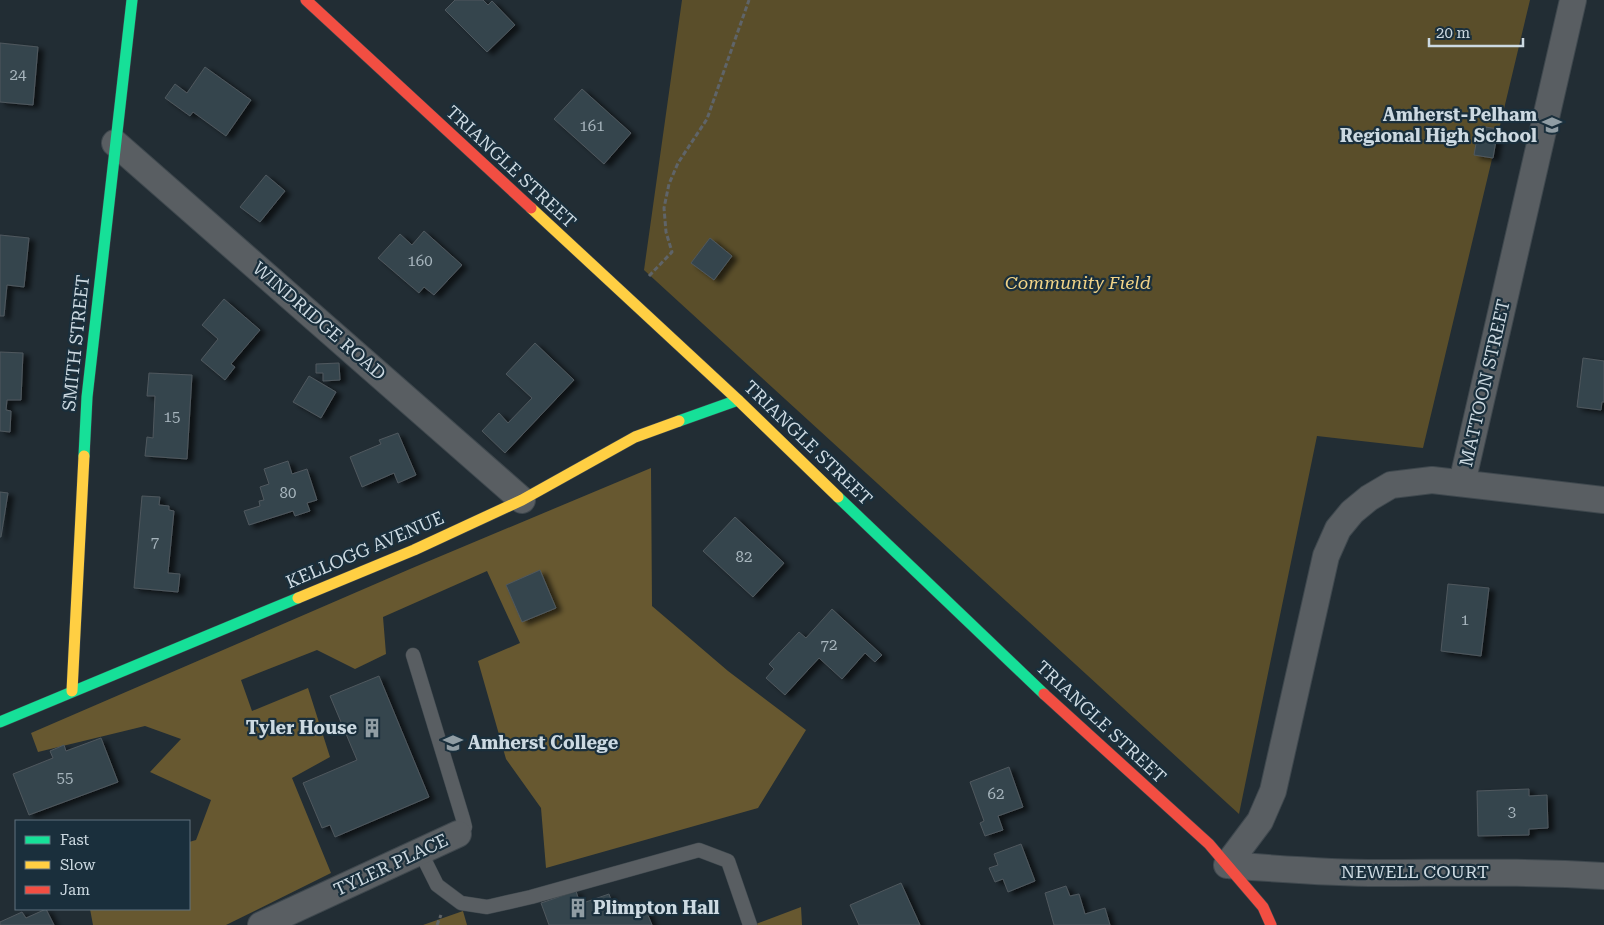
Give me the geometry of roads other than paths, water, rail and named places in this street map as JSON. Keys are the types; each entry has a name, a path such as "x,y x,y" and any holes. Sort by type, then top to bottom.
{"street":[{"name":"SMITH STREET","path":"72,691 88,397 132,0"},
{"name":"TRIANGLE STREET","path":"306,0 738,400 1025,676 1209,844 1263,907 1271,925"},
{"name":"MATTOON STREET","path":"1227,865 1260,821 1273,791 1326,556 1338,529 1352,512 1369,498 1392,485 1432,480 1462,483 1573,0"},
{"name":"WINDRIDGE ROAD","path":"115,143 522,500"},
{"name":"KELLOGG AVENUE","path":"0,722 414,550 522,500 634,437 738,400"},
{"path":"1462,483 1604,500"},
{"name":"TYLER PLACE","path":"261,925 458,834"},
{"name":"NEWELL COURT","path":"1227,865 1319,871 1503,872 1604,876"}],"lane":[{"name":"TYLER PLACE","path":"413,655 463,819 465,828 458,834"},
{"path":"420,852 438,885 461,903 487,907 540,895 699,850 728,861 750,925"}],"place":[{"name":"Amherst-Pelham Regional High School","path":"1552,125"},
{"name":"Tyler House","path":"372,728"},
{"name":"Amherst College","path":"453,743"},
{"name":"Plimpton Hall","path":"578,908"}],"park label":[{"name":"Community Field","path":"1078,283"}]}
